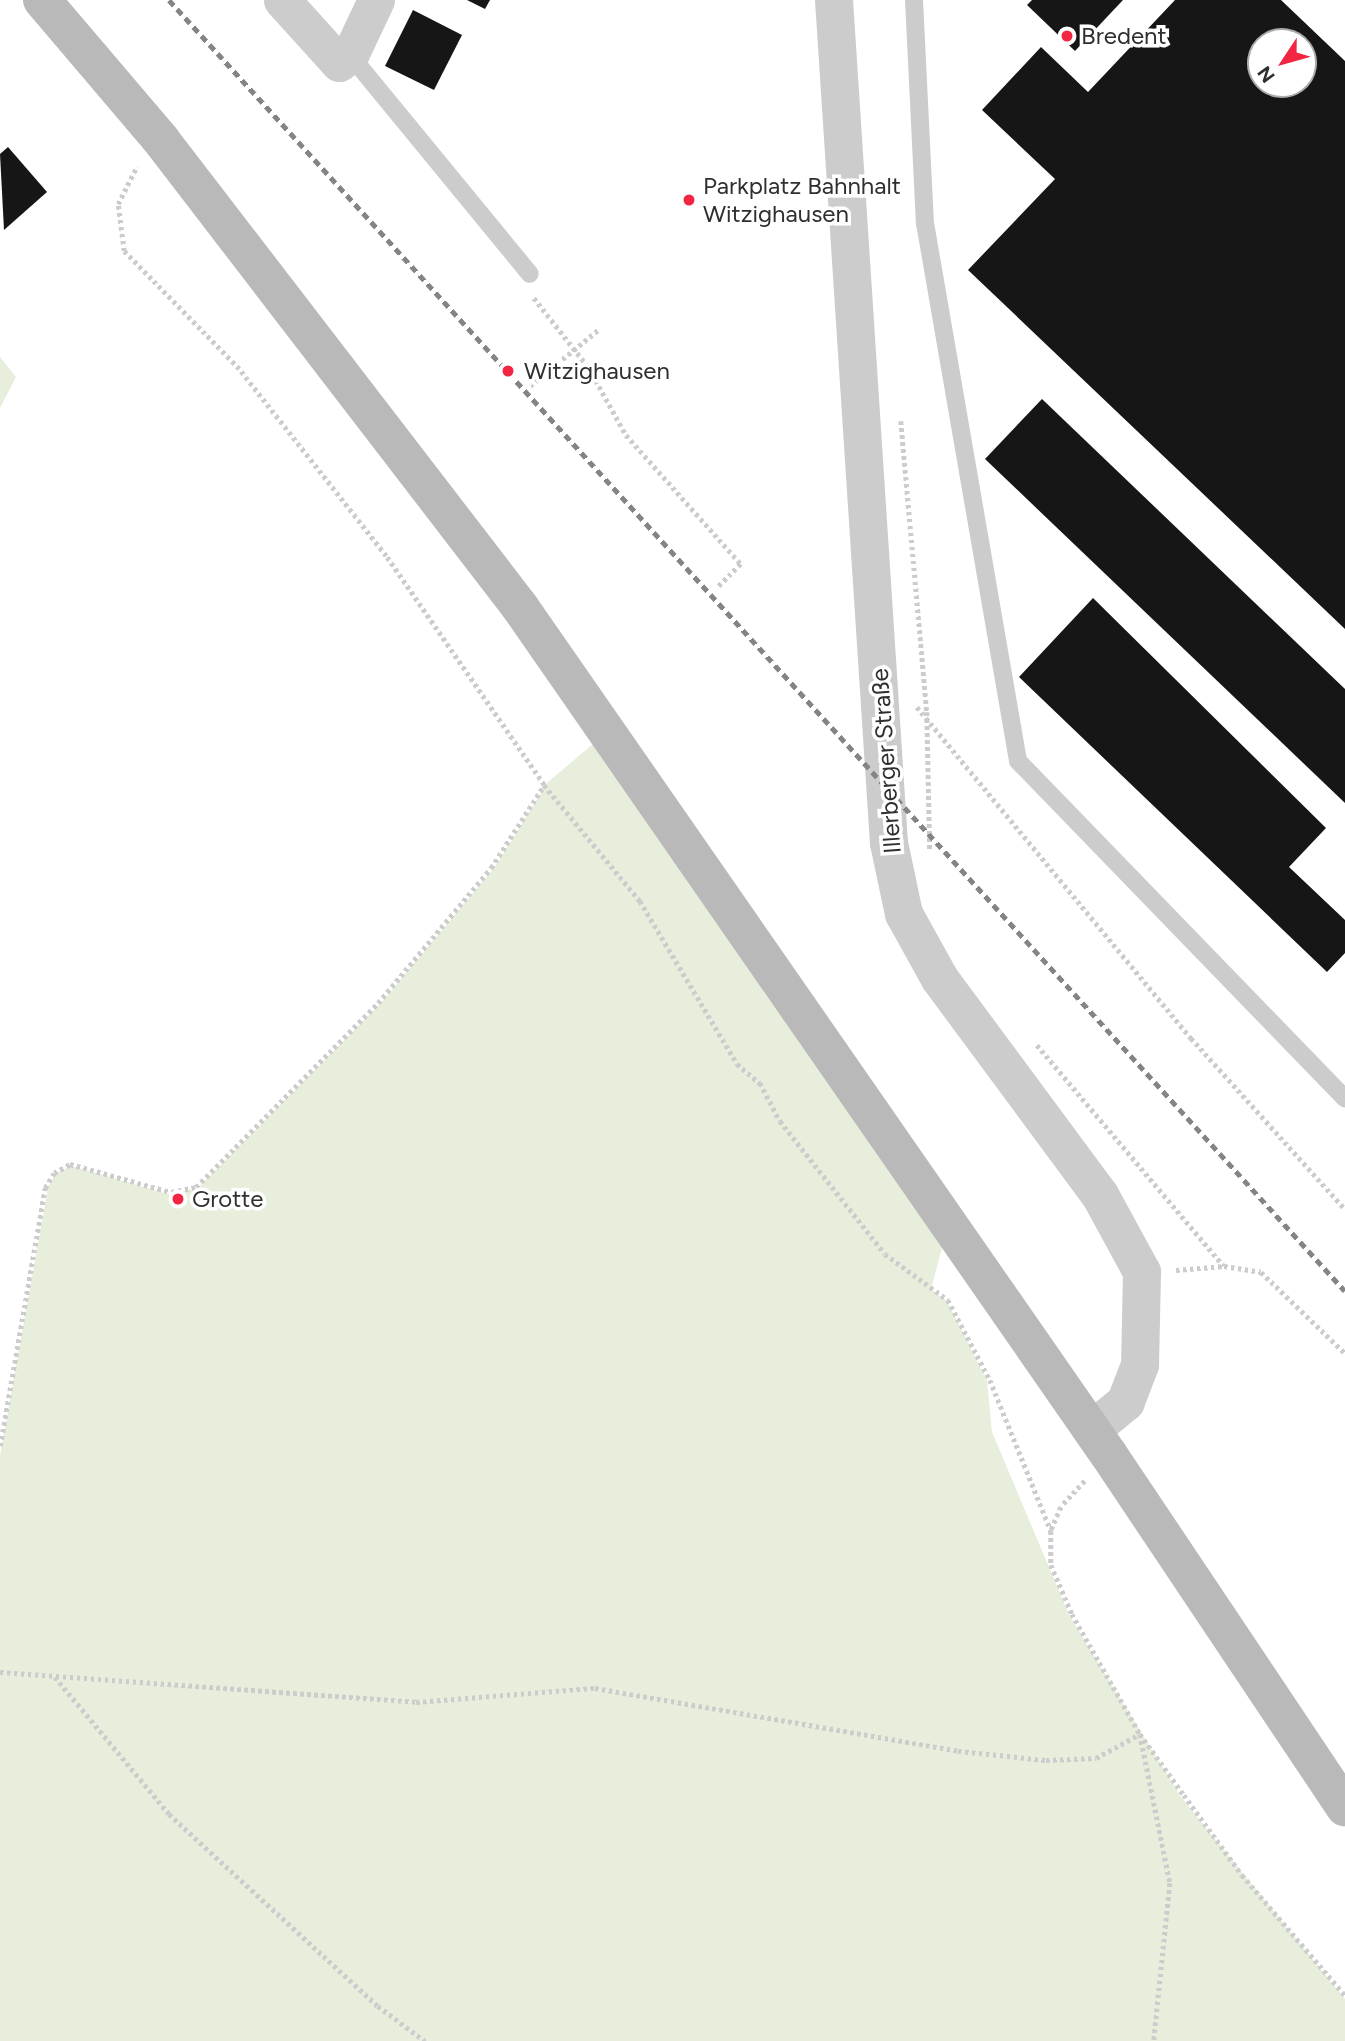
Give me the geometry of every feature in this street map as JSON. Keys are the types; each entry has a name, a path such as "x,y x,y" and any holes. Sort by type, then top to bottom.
{"main road":[{"path":"42,0 161,140 520,607 1100,1443 1345,1807"}],"street":[{"path":"282,0 345,59 376,0"},
{"name":"Illerberger Straße","path":"834,0 881,686 889,843 904,914 940,979 1100,1195 1142,1272 1140,1365 1126,1402 1100,1443"}],"lane":[{"path":"914,0 925,223 1018,761 1345,1098"},
{"path":"345,59 530,274"}],"path":[{"path":"161,140 128,176 118,204 124,251 255,390 386,556 544,785 640,901 737,1064 760,1083 780,1121 885,1254 947,1300 990,1380 1051,1531 1051,1565 1140,1734 1242,1875 1345,1995"},
{"path":"530,386 572,345 598,330"},
{"path":"572,345 626,435 741,564 717,588"},
{"path":"899,408 927,712 932,867"},
{"path":"881,686 927,712 1110,942 1345,1209"},
{"path":"0,1446 45,1188 54,1172 70,1164 171,1192 196,1186 378,1003 491,868 544,785"},
{"path":"1029,1035 1224,1266"},
{"path":"1142,1272 1224,1266 1261,1272 1345,1353"},
{"path":"1051,1531 1061,1507 1100,1443"},
{"path":"0,1672 416,1702 595,1688 958,1751 1046,1760 1096,1758 1140,1734"},
{"path":"55,1676 169,1814 378,2006 425,2041"},
{"path":"1140,1734 1170,1883 1154,2041"}],"green space":[{"path":"0,357 16,377 0,408"},
{"path":"606,733 948,1226 931,1289 947,1301 987,1381 992,1432 1070,1617 1181,1797 1345,1999 1345,2041 0,2041 0,1456 48,1188 56,1173 72,1166 171,1195 199,1187 381,1003 495,867 548,782"}],"building":[{"path":"467,0 490,0 485,9"},
{"path":"1032,0 1123,0 1075,51 1027,5"},
{"path":"1175,0 1281,0 1310,28 1247,28 1247,98 1317,98 1317,34 1345,61 1345,629 968,270 1055,179 982,110 1041,47 1088,92"},
{"path":"413,10 462,35 434,90 385,66"},
{"path":"8,147 47,192 4,230 0,154"},
{"path":"1042,399 1345,689 1345,803 985,459"},
{"path":"1093,598 1326,828 1289,867 1345,920 1345,953 1327,972 1019,677"}],"railway":[{"path":"169,0 1345,1291"}],"place":[{"name":"Bredent","path":"1067,36"},
{"name":"Parkplatz Bahnhalt Witzighausen","path":"689,200"},
{"name":"Witzighausen","path":"508,371"},
{"name":"Grotte","path":"178,1199"}]}
